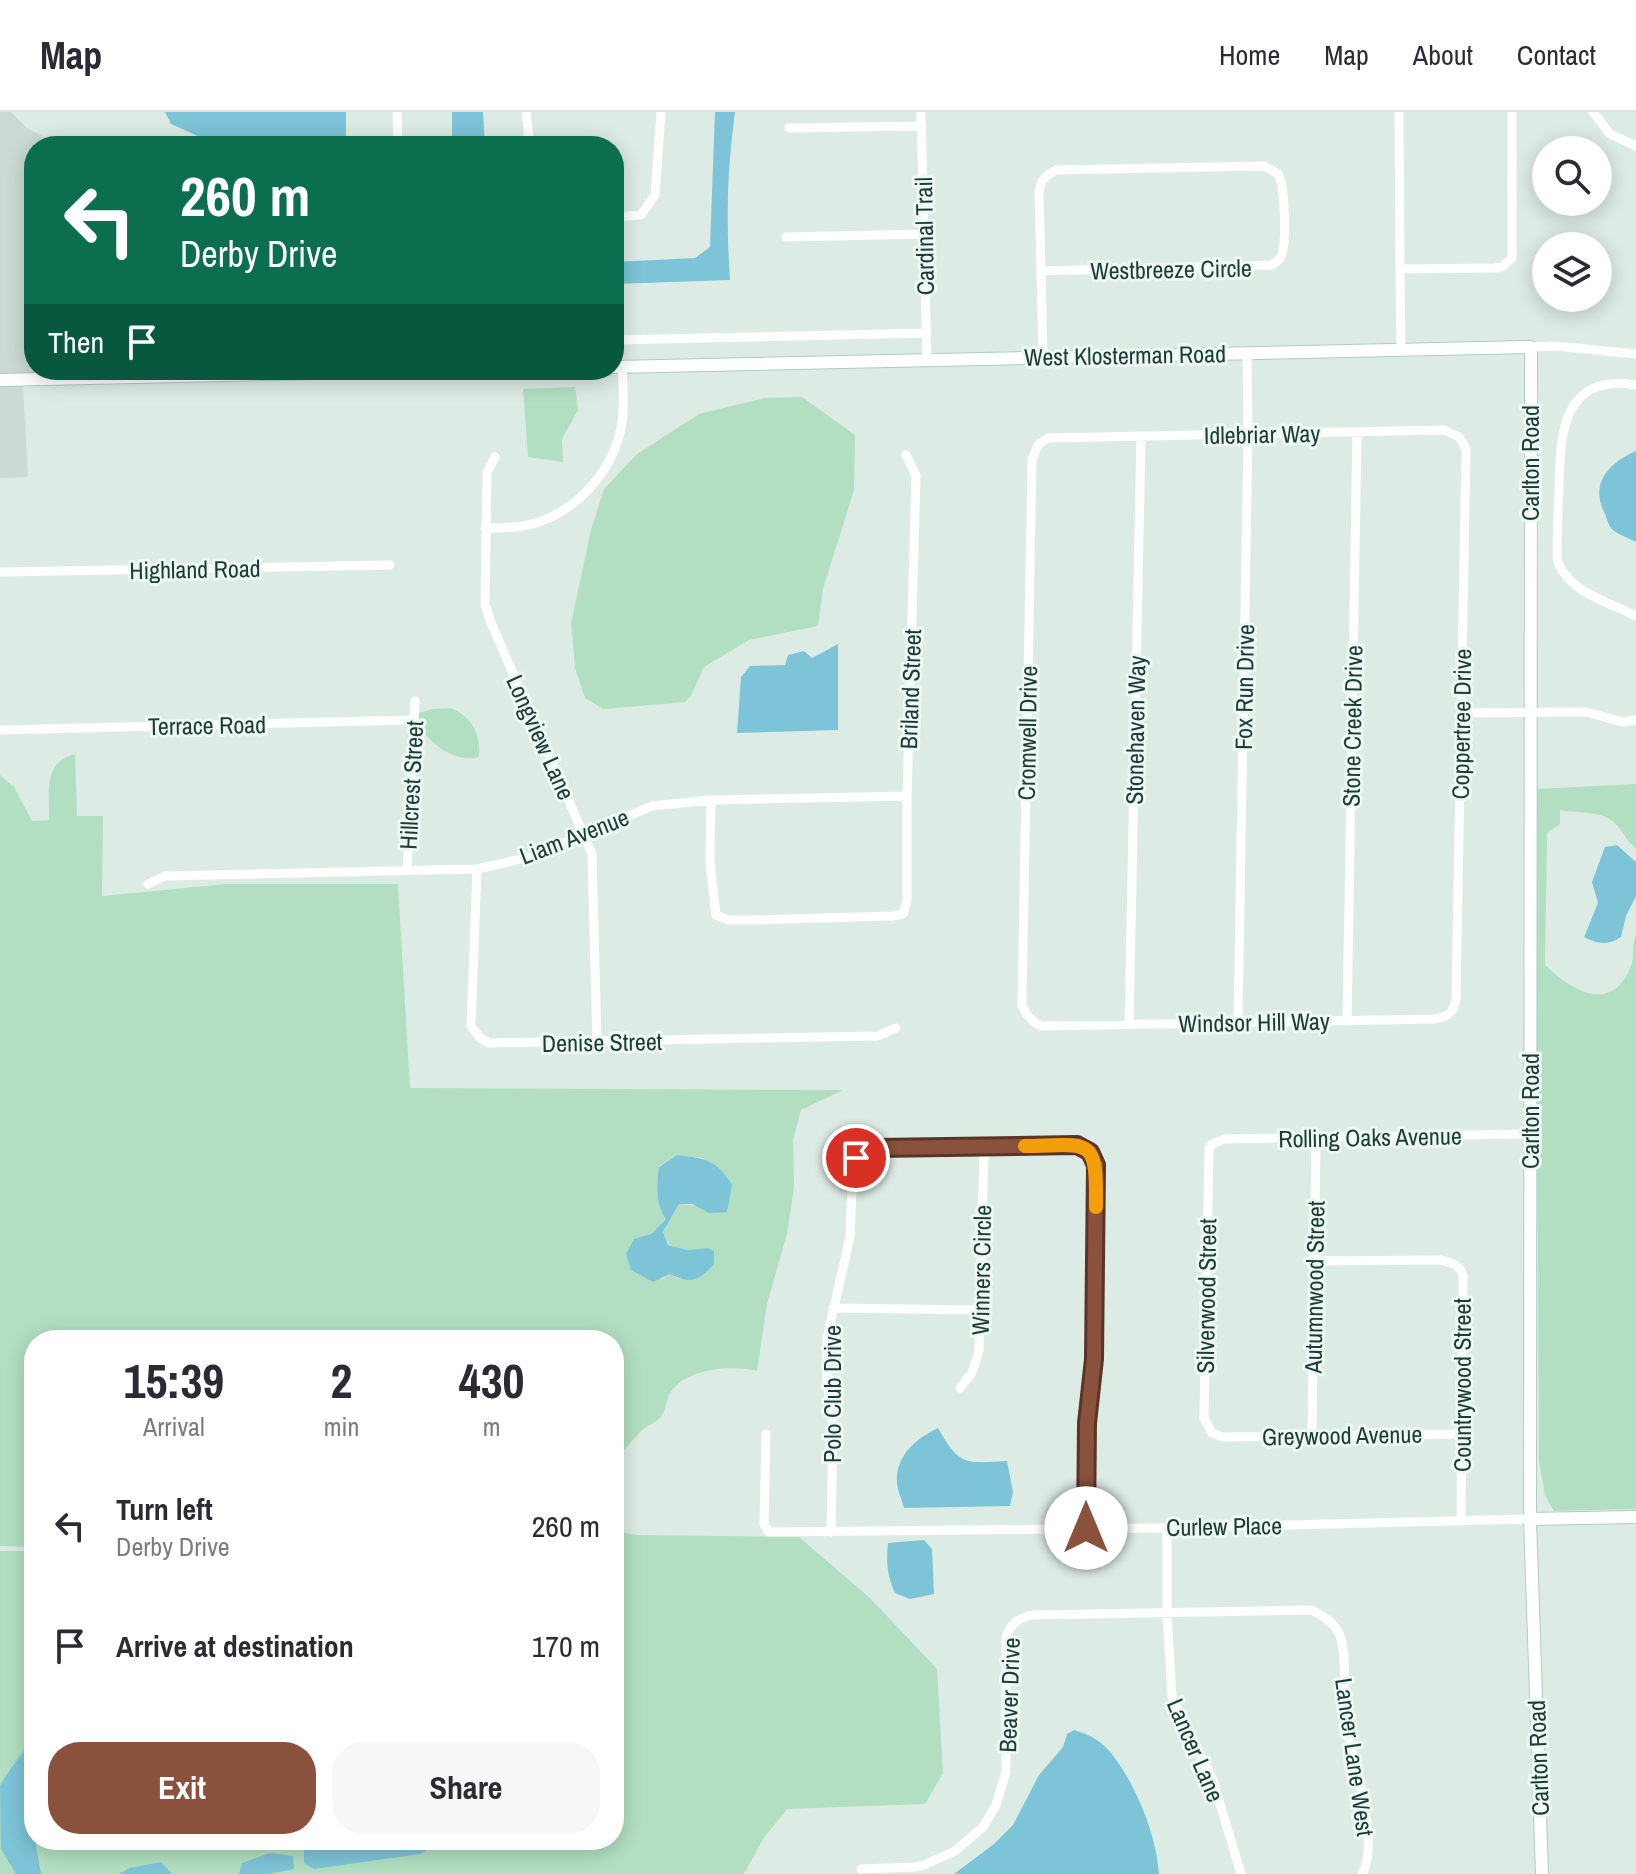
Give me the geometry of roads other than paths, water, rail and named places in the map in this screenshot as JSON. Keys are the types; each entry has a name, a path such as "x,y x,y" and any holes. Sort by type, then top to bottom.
{"street":[{"path":"397,112 398,136"},
{"path":"526,112 529,136"},
{"path":"624,216 641,215 655,195 661,112"},
{"name":"Cardinal Trail","path":"921,112 927,360"},
{"path":"1399,112 1401,349"},
{"path":"1400,269 1495,268 1502,267 1512,258 1512,112"},
{"path":"1593,112 1615,137 1636,146"},
{"path":"789,128 922,126"},
{"name":"Westbreeze Circle","path":"1256,165 1273,168 1282,181 1283,250 1272,265 1041,271 1039,191 1043,179 1050,172 1256,165"},
{"path":"786,237 925,234"},
{"path":"1041,271 1043,357"},
{"path":"624,340 926,333"},
{"name":"West Klosterman Road","path":"624,367 1556,346 1636,354"},
{"name":"Carlton Road","path":"1531,347 1530,1519 1542,1874"},
{"name":"Fox Run Drive","path":"1238,1022 1247,352"},
{"path":"0,380 24,379"},
{"path":"485,528 521,526 548,519 576,501 599,478 615,451 622,425 619,380"},
{"path":"1636,385 1620,384 1589,392 1576,401 1567,418 1560,441 1557,558 1561,572 1572,584 1636,616"},
{"name":"Idlebriar Way","path":"1048,438 1450,431 1459,437 1466,449"},
{"name":"Stone Creek Drive","path":"1347,1021 1357,432"},
{"name":"Stonehaven Way","path":"1129,1024 1141,437"},
{"name":"Cromwell Drive","path":"1041,1026 1027,1016 1022,1005 1032,460 1038,445 1048,438"},
{"name":"Coppertree Drive","path":"1456,999 1466,449"},
{"name":"Briland Street","path":"711,800 710,863 716,915 728,920 756,920 903,914 907,901 916,475 906,455"},
{"name":"Longview Lane","path":"495,457 487,472 484,597 488,615 583,833 593,865 597,1042"},
{"name":"Highland Road","path":"0,572 390,565"},
{"name":"Hillcrest Street","path":"407,870 415,701"},
{"path":"1461,713 1586,712 1623,722 1636,720"},
{"name":"Terrace Road","path":"0,730 414,720"},
{"name":"Liam Avenue","path":"148,884 165,876 477,869 530,857 652,806 711,800 907,796"},
{"name":"Denise Street","path":"477,869 471,1026 484,1041 494,1044 878,1036 896,1028"},
{"name":"Windsor Hill Way","path":"1041,1026 1442,1018 1450,1014 1456,999"},
{"name":"Rolling Oaks Avenue","path":"1211,1145 1224,1139 1530,1134"},
{"name":"Autumnwood Street","path":"1312,1435 1316,1138"},
{"path":"984,1147 1077,1145 1090,1152 1096,1165 1094,1359 1087,1423 1086,1528"},
{"name":"Silverwood Street","path":"1211,1145 1207,1159 1204,1418 1212,1433 1223,1437"},
{"name":"Polo Club Drive","path":"831,1532 833,1428 827,1367 828,1331 850,1237 853,1163 861,1154 876,1148 984,1147"},
{"name":"Winners Circle","path":"960,1388 972,1373 978,1358 984,1147"},
{"name":"Countrywood Street","path":"1315,1261 1444,1261 1456,1265 1463,1275 1461,1521"},
{"path":"833,1308 981,1310"},
{"name":"Curlew Place","path":"766,1434 765,1528 769,1532 1167,1528 1636,1517"},
{"name":"Greywood Avenue","path":"1223,1437 1461,1434"},
{"name":"Lancer Lane","path":"1167,1528 1167,1613 1172,1697 1213,1780 1241,1874"},
{"name":"Beaver Drive","path":"861,1869 924,1865 955,1851 983,1827 996,1805 1006,1772 1006,1637 1018,1619 1032,1615 1311,1610 1330,1622 1341,1639"},
{"name":"Lancer Lane West","path":"1341,1639 1346,1727 1363,1794 1368,1857 1362,1874"}],"water":[{"path":"165,112 346,112 346,136 198,136 171,124"},
{"path":"452,112 483,112 484,136 452,136"},
{"path":"715,112 735,112 728,196 730,280 624,284 624,262 695,258 710,247"},
{"path":"1636,451 1636,542 1612,529 1599,493 1604,475 1610,468"},
{"path":"838,644 838,730 737,733 741,677 750,666 785,665 788,655 804,651 812,658"},
{"path":"1617,845 1636,862 1636,896 1626,916 1621,937 1612,942 1598,942 1584,937 1598,903 1592,882 1605,847"},
{"path":"677,1155 703,1159 721,1170 732,1185 727,1212 709,1213 692,1204 679,1204 663,1232 668,1245 688,1250 707,1248 714,1251 714,1264 694,1280 670,1274 653,1282 631,1270 626,1254 634,1239 651,1234 666,1219 658,1201 659,1167"},
{"path":"938,1428 952,1450 965,1460 1007,1461 1013,1492 1010,1506 904,1508 897,1485 900,1464 915,1443"},
{"path":"924,1540 932,1549 934,1594 910,1599 895,1593 892,1587 888,1543"},
{"path":"1074,1730 1103,1745 1129,1780 1149,1826 1159,1874 954,1874 994,1844 1013,1825 1039,1775 1063,1747 1067,1734"},
{"path":"24,1752 24,1850 37,1850 41,1874 16,1874 1,1849 0,1786"},
{"path":"304,1850 427,1850 420,1854 314,1869 304,1863"},
{"path":"270,1853 293,1856 294,1869 268,1874 239,1874 242,1863"},
{"path":"161,1862 172,1874 118,1874 130,1868"}]}
